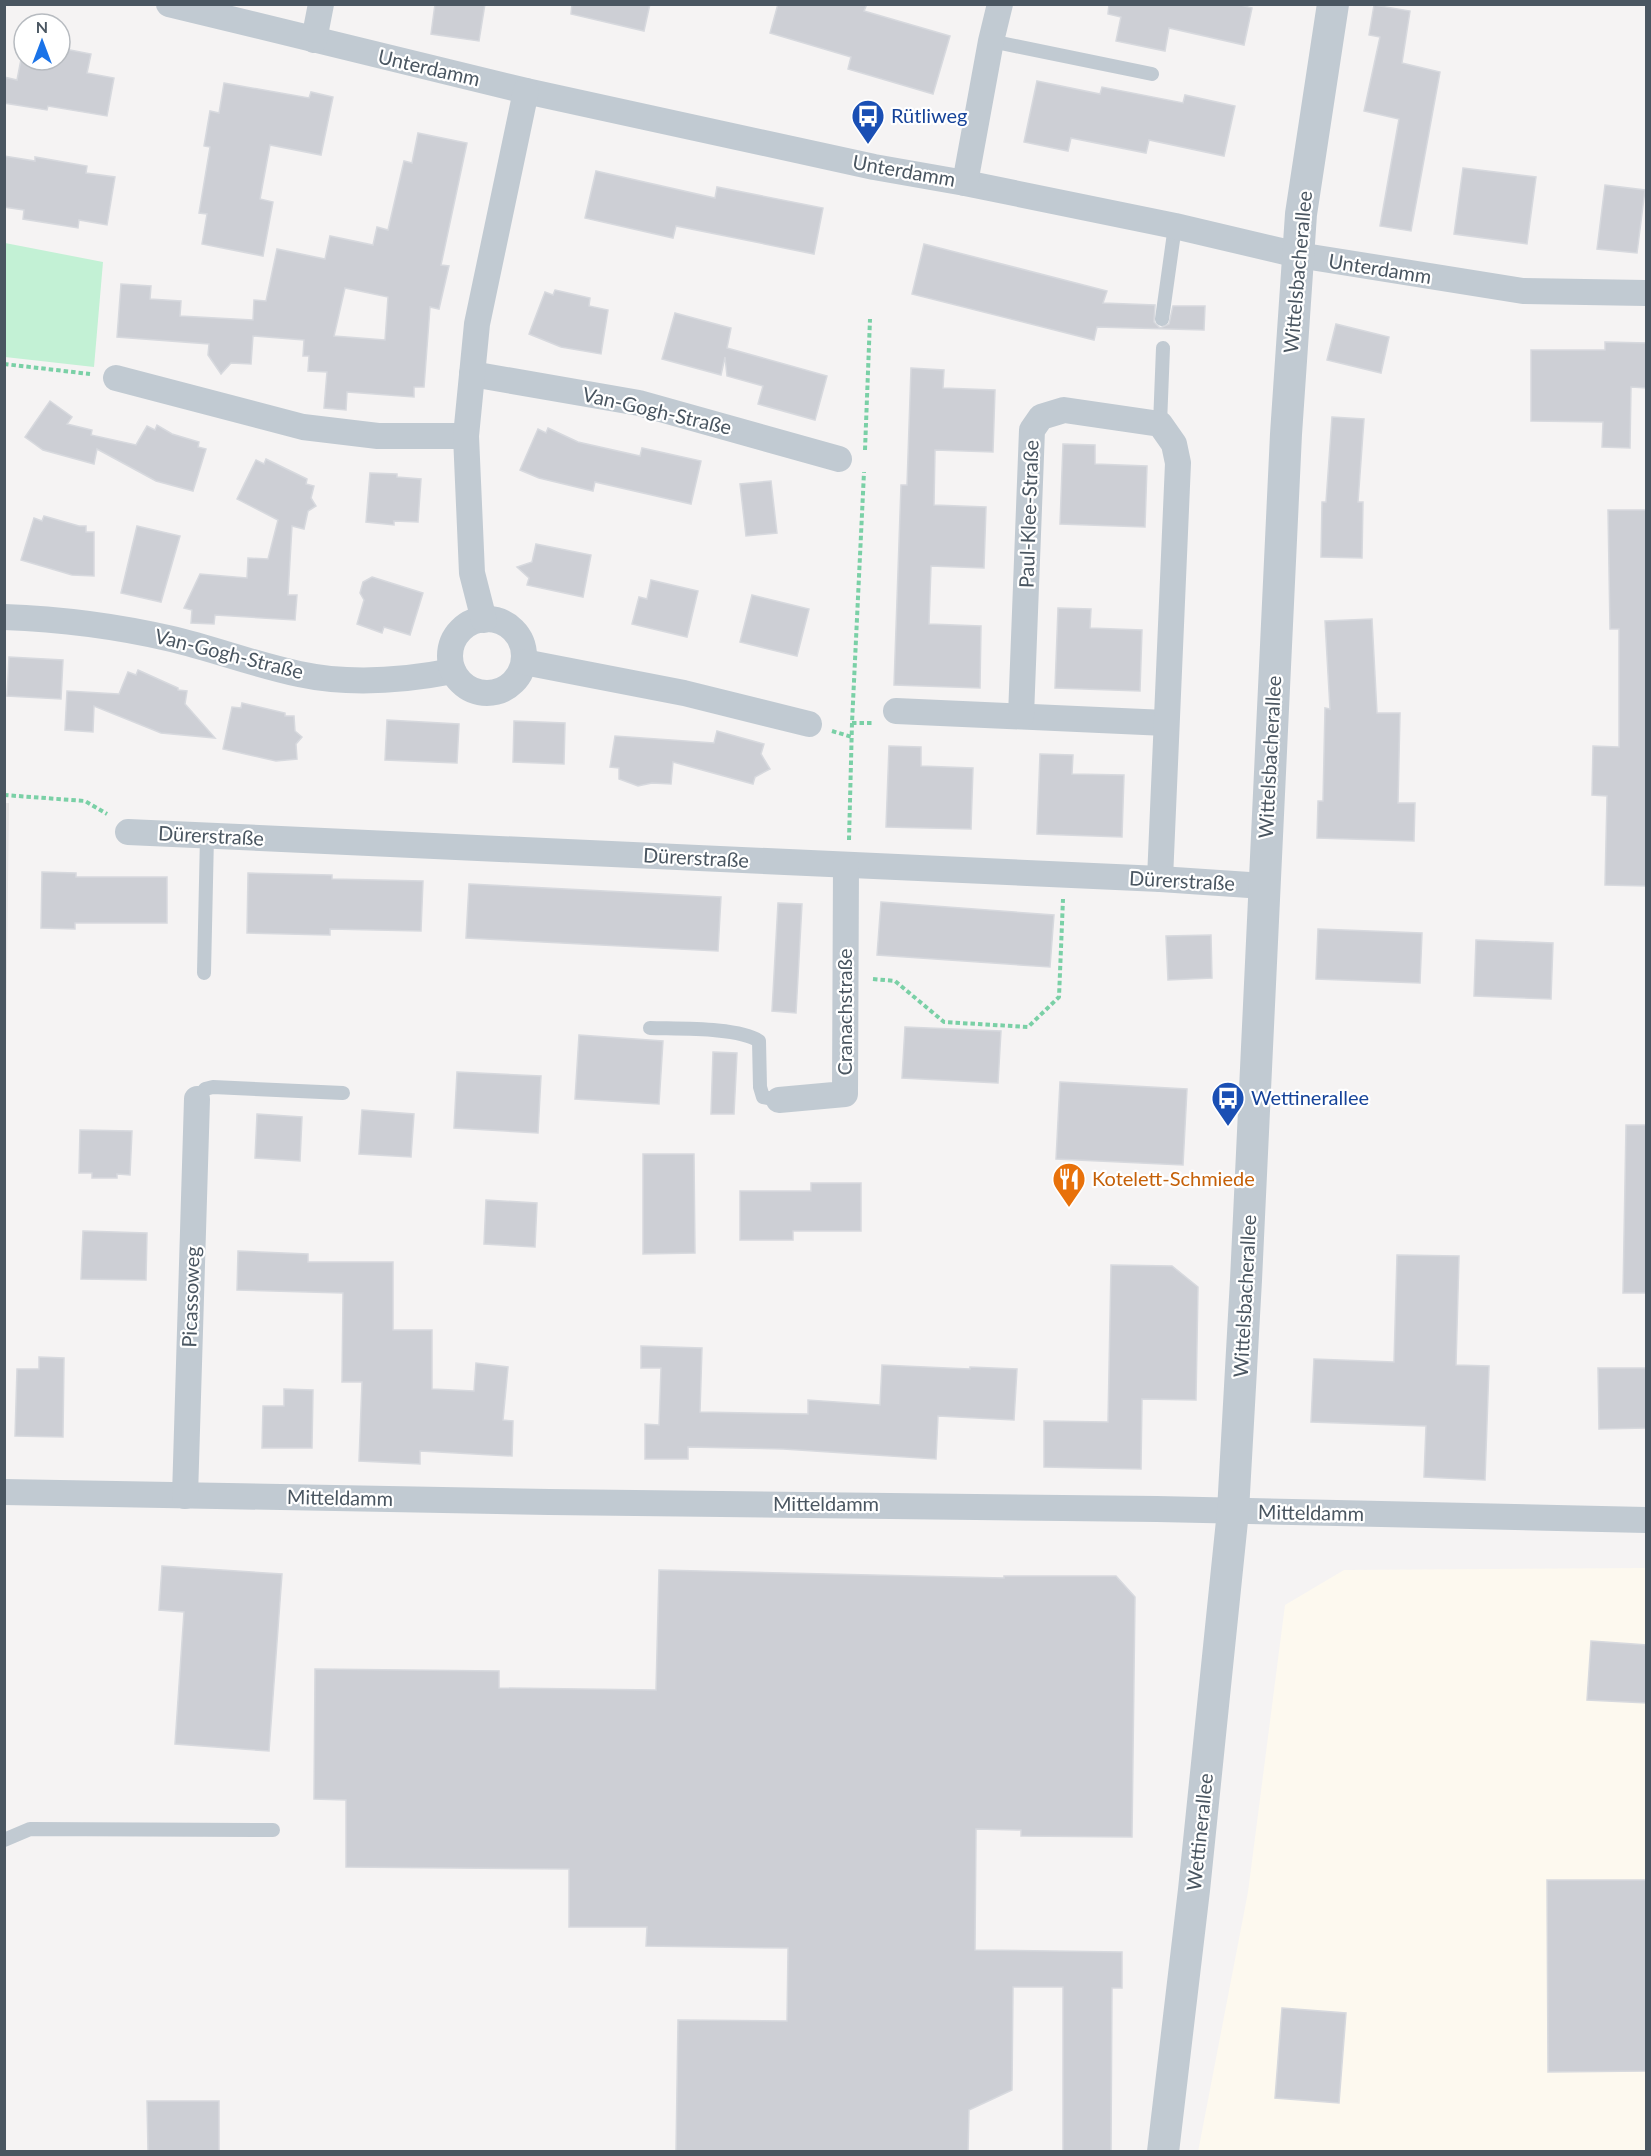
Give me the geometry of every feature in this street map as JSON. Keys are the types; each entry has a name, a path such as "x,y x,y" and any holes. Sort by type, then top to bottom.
{"street":[{"name":"Unterdamm","path":"169,4 526,91 874,167 965,183 1175,226 1298,255 1523,291 1647,293"},
{"path":"314,40 321,4"},
{"name":"Wittelsbacherallee","path":"1233,1511 1247,1268 1286,434 1301,214 1333,4"},
{"path":"965,183 991,41 994,7"},
{"path":"484,620 472,573 466,436 477,324 526,91"},
{"name":"Van-Gogh-Straße","path":"472,374 639,403 839,459"},
{"path":"116,378 303,427 378,436 466,436"},
{"name":"Paul-Klee-Straße","path":"1021,716 1032,430 1041,417 1064,410 1161,424"},
{"path":"1160,879 1178,463 1174,444 1161,424"},
{"name":"Van-Gogh-Straße","path":"4,616 101,624 172,639 300,674 361,681 411,680 453,671"},
{"path":"484,620 500,622 514,631 523,645 524,662 518,677 507,688 492,693 476,692 462,684 453,671 450,658 452,644 459,632 470,623 484,620"},
{"path":"524,662 684,693 809,724"},
{"path":"896,711 1166,723"},
{"name":"Dürerstraße","path":"128,832 1160,879 1264,886"},
{"name":"Cranachstraße","path":"779,1100 845,1094 846,865"},
{"name":"Picassoweg","path":"185,1496 197,1099"},
{"name":"Mitteldamm","path":"4,1492 1233,1511 1647,1520"},
{"name":"Wettinerallee","path":"1163,2151 1194,1890 1233,1511"}],"lane":[{"path":"991,41 1152,74"},
{"path":"1162,319 1175,226"},
{"path":"1161,424 1163,348"},
{"path":"204,973 207,836"},
{"path":"650,1028 718,1031 752,1036 759,1041 760,1087 763,1097 779,1100"},
{"path":"197,1099 205,1089 213,1087 343,1093"},
{"path":"4,1840 30,1829 273,1830"}],"path":[{"path":"846,865 849,849 852,723 870,319"},
{"path":"4,364 116,378"},
{"path":"4,795 85,801 103,810 128,832"},
{"path":"846,978 895,981 944,1022 1028,1027 1059,997 1064,875"}],"shaded area":[{"path":"4,803 9,803 5,1129"},
{"path":"1646,1568 1646,2151 1198,2152 1248,1892 1285,1605 1344,1570"}],"green space":[{"path":"5,243 103,262 94,367 5,357"}],"building":[{"path":"435,4 485,4 479,41 431,34"},
{"path":"572,4 650,4 644,31 571,14"},
{"path":"778,4 867,4 864,11 950,36 933,94 848,69 851,57 770,33"},
{"path":"1109,4 1237,4 1252,8 1244,45 1169,28 1165,51 1116,41 1121,17 1108,14"},
{"path":"1374,5 1410,11 1402,63 1440,72 1411,231 1380,226 1399,119 1364,111 1380,37 1369,35"},
{"path":"72,50 91,54 87,73 114,78 107,116 48,106 47,110 4,103 4,77 17,80 19,72 72,72"},
{"path":"1037,81 1100,94 1102,87 1183,103 1185,95 1235,106 1224,156 1149,140 1146,153 1071,138 1068,151 1024,142"},
{"path":"224,83 309,98 311,92 333,97 321,155 270,145 260,199 273,202 263,256 202,244 207,214 199,213 210,147 204,146 210,111 219,113"},
{"path":"418,133 467,143 441,265 449,266 439,309 430,307 424,387 414,387 414,397 347,392 346,410 324,408 327,372 308,371 309,356 303,356 304,340 253,336 251,364 231,363 221,374 208,355 209,344 117,337 121,284 151,286 150,299 181,301 180,316 253,320 254,300 266,301 277,249 325,259 330,236 373,245 377,227 388,230 404,161 412,163","holes":["345,288 388,297 385,340 334,336"]},
{"path":"4,156 35,161 35,157 87,166 86,173 115,177 107,225 79,220 78,228 23,219 24,210 4,207"},
{"path":"1463,168 1536,177 1527,244 1454,234"},
{"path":"596,171 715,198 717,187 823,208 814,254 676,226 673,238 585,218"},
{"path":"1605,185 1645,190 1637,253 1597,249"},
{"path":"924,244 1107,291 1103,303 1155,305 1154,322 1160,328 1169,324 1173,306 1205,306 1204,330 1097,327 1094,340 912,294"},
{"path":"555,290 590,298 589,306 608,310 601,354 561,347 529,334 545,292 553,295"},
{"path":"675,313 731,328 727,348 827,376 815,420 758,404 763,386 727,376 725,357 721,375 662,359"},
{"path":"1336,324 1389,337 1381,373 1327,360"},
{"path":"1605,342 1647,343 1647,388 1631,387 1630,448 1602,447 1603,422 1531,421 1531,350 1605,350"},
{"path":"911,368 944,370 943,388 995,390 993,452 935,450 934,505 986,507 984,568 931,566 929,624 981,626 980,688 894,685 901,485 907,485"},
{"path":"50,401 72,417 67,424 92,430 91,435 136,445 147,426 155,430 157,425 172,434 199,442 198,447 206,449 193,491 156,481 97,449 94,464 43,450 25,437"},
{"path":"1332,417 1364,419 1358,502 1363,502 1362,558 1321,557 1322,502 1326,502"},
{"path":"548,428 578,442 640,456 642,448 701,461 691,504 595,482 593,491 539,478 520,470 538,429 546,433"},
{"path":"1063,444 1095,445 1095,464 1147,466 1145,527 1060,524"},
{"path":"266,459 307,479 306,484 314,486 311,498 316,506 308,511 304,529 292,526 288,595 297,595 295,620 215,615 214,624 191,623 192,610 184,608 200,574 247,578 248,558 268,559 278,520 237,499 256,460 264,464"},
{"path":"370,473 397,474 397,477 421,479 418,522 394,521 394,525 366,522"},
{"path":"771,481 777,533 746,536 740,484"},
{"path":"1608,510 1647,510 1647,886 1605,885 1607,796 1592,795 1593,746 1619,747 1619,629 1610,629"},
{"path":"44,516 86,526 86,532 94,532 94,576 72,575 21,560 34,518 42,521"},
{"path":"137,526 180,536 161,602 121,593"},
{"path":"536,544 591,555 583,597 527,585 529,578 517,567 532,562"},
{"path":"372,577 423,593 410,635 384,627 382,633 357,624 364,600 360,593 363,582"},
{"path":"651,580 698,591 687,637 632,624 639,597 647,599"},
{"path":"752,595 809,609 797,656 740,642"},
{"path":"1058,608 1091,609 1090,628 1142,630 1140,691 1055,688"},
{"path":"1372,619 1377,713 1400,713 1398,803 1415,803 1414,841 1317,838 1318,801 1323,801 1325,708 1330,709 1325,621"},
{"path":"9,657 63,660 61,699 7,696"},
{"path":"138,670 178,690 187,691 185,704 215,738 161,733 94,706 93,732 65,730 67,691 119,694 128,672 136,675"},
{"path":"242,703 285,713 285,716 294,716 295,731 302,737 296,744 297,759 276,761 223,749 232,707 241,708"},
{"path":"387,720 459,724 457,763 385,760"},
{"path":"514,721 565,723 564,764 513,762"},
{"path":"717,731 764,744 761,754 770,769 755,777 753,784 673,762 671,784 652,783 638,786 619,779 619,768 610,767 615,736 714,743"},
{"path":"889,746 921,747 921,766 973,768 971,829 886,827"},
{"path":"1040,754 1073,755 1072,774 1124,775 1122,837 1037,834"},
{"path":"42,872 76,873 76,877 167,877 167,923 75,923 75,929 41,928"},
{"path":"248,873 332,875 332,879 423,881 421,931 330,929 330,935 247,933"},
{"path":"469,884 721,897 718,951 466,938"},
{"path":"881,902 1054,915 1050,967 877,955"},
{"path":"778,903 802,904 796,1013 772,1011"},
{"path":"1318,929 1422,933 1420,983 1316,979"},
{"path":"1211,935 1212,978 1168,980 1166,936"},
{"path":"1476,940 1553,943 1551,999 1474,996"},
{"path":"905,1027 1001,1031 998,1083 902,1078"},
{"path":"579,1035 663,1041 659,1104 575,1099"},
{"path":"713,1052 737,1053 734,1114 711,1114"},
{"path":"457,1072 541,1076 538,1133 454,1128"},
{"path":"1060,1082 1187,1089 1183,1165 1056,1159"},
{"path":"362,1110 414,1114 411,1157 359,1154"},
{"path":"257,1114 302,1117 300,1161 255,1158"},
{"path":"1626,1125 1647,1125 1647,1293 1623,1293"},
{"path":"80,1130 132,1131 130,1175 117,1174 117,1178 92,1178 92,1173 79,1173"},
{"path":"643,1154 694,1154 695,1253 643,1254"},
{"path":"811,1183 861,1183 861,1231 793,1231 793,1240 740,1240 740,1191 811,1191"},
{"path":"486,1200 537,1203 535,1247 484,1244"},
{"path":"83,1231 147,1233 146,1280 81,1279"},
{"path":"238,1251 308,1254 308,1262 393,1262 393,1330 432,1330 432,1389 474,1391 476,1363 508,1367 503,1420 513,1421 512,1456 420,1451 420,1464 359,1461 362,1382 342,1382 343,1293 237,1290"},
{"path":"1397,1255 1459,1256 1456,1365 1489,1366 1485,1480 1424,1477 1426,1426 1311,1422 1314,1359 1394,1362"},
{"path":"1111,1265 1172,1266 1198,1287 1196,1400 1142,1399 1141,1469 1044,1467 1044,1421 1108,1422"},
{"path":"641,1346 702,1348 700,1412 808,1414 808,1400 880,1405 882,1365 970,1369 970,1367 1017,1369 1014,1420 938,1416 936,1459 783,1449 688,1447 688,1459 645,1459 645,1424 659,1425 661,1368 641,1368"},
{"path":"39,1357 64,1358 63,1437 15,1436 17,1369 39,1369"},
{"path":"1598,1368 1647,1368 1647,1428 1599,1429"},
{"path":"284,1389 313,1390 312,1448 262,1448 263,1406 284,1406"},
{"path":"162,1566 282,1574 269,1751 175,1744 184,1612 159,1610"},
{"path":"659,1570 1004,1578 1004,1576 1116,1576 1135,1597 1132,1837 1021,1836 1021,1830 976,1829 975,1950 1122,1952 1122,1988 1112,1988 1111,2151 1063,2151 1063,1987 1013,1987 1012,2090 969,2110 968,2151 676,2151 678,2020 787,2021 788,1948 646,1946 647,1927 569,1927 569,1869 346,1867 346,1800 314,1799 315,1669 499,1671 499,1688 656,1690"},
{"path":"1591,1641 1647,1645 1647,1703 1587,1700"},
{"path":"1547,1880 1647,1880 1647,2071 1548,2072"},
{"path":"1282,2008 1346,2013 1339,2103 1275,2098"},
{"path":"147,2101 219,2101 219,2151 148,2151"}],"place":[{"name":"Rütliweg","path":"868,145"},
{"name":"Wettinerallee","path":"1228,1127"},
{"name":"Kotelett-Schmiede","path":"1069,1208"}]}
